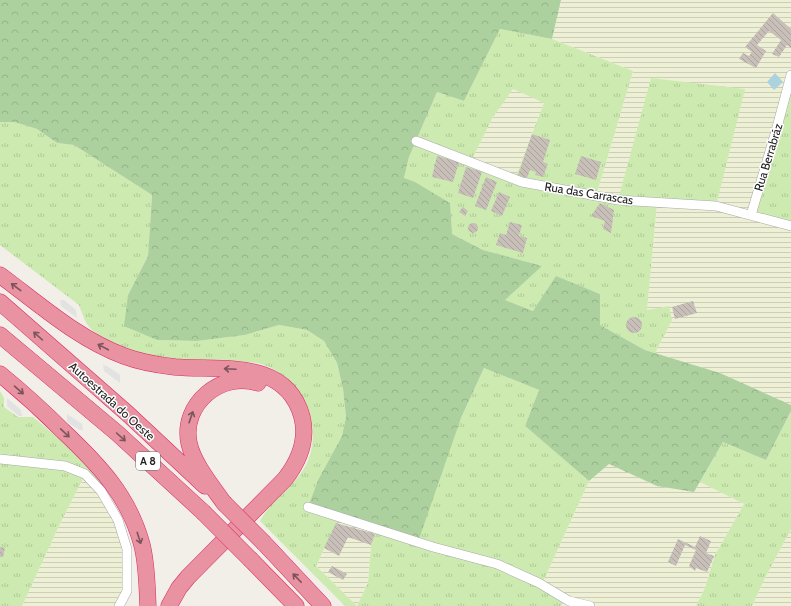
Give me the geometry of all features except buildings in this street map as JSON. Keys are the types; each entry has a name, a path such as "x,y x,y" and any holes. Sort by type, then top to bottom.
{"highway":[{"path":"0,275 69,326 110,350 136,360 149,363 175,367 237,370 260,374 279,383 292,396 303,423 304,434 300,457 293,469 285,479 188,577 179,588 169,606"},
{"name":"Autoestrada do Oeste","path":"0,302 128,414 224,503 324,606"},
{"name":"Autoestrada do Oeste","path":"0,335 102,420 203,512 296,606"},
{"path":"0,374 37,406 88,454 102,470 120,496 132,517 142,545 146,573 148,606"},
{"path":"161,606 177,578 271,483 290,457 295,433 290,410 278,394 256,383 236,381 218,385 196,405 189,424 189,444 193,455 224,503"}],"street":[{"name":"Rua Berrabráz","path":"750,215 776,131 791,75"},
{"name":"Rua das Carrascas","path":"416,141 522,182 618,200 716,206 791,226"},
{"path":"0,459 66,466 85,474 101,491 118,520 127,550 127,591 119,606"},
{"path":"308,508 433,547 497,564 539,583 569,601 590,606"}],"green space":[{"path":"0,0 561,0 552,39 500,29 464,101 437,92 409,157 404,178 415,182 450,203 452,234 483,250 542,266 505,300 533,311 556,276 600,294 600,325 645,350 720,373 791,405 791,411 766,460 723,442 694,492 657,486 609,464 589,481 525,426 539,390 484,368 461,418 418,542 308,507 318,480 342,436 346,417 343,389 337,363 324,341 307,330 279,325 245,335 197,341 157,340 124,326 128,295 148,256 152,195 74,145 57,143 37,129 14,122 0,122"},
{"path":"561,0 791,0 791,405 720,373 655,353 672,320 647,310 657,203 618,200 596,196 633,71 552,39"},
{"path":"500,29 552,39 633,71 596,196 618,200 651,78 745,89 716,206 657,203 647,310 669,306 672,320 655,353 645,350 600,325 600,294 556,277 533,311 504,300 541,266 483,250 452,234 404,178 409,157 437,92 464,101","holes":["513,89 544,103 515,179 471,161 493,117"]},
{"path":"791,84 791,226 751,215"},
{"path":"513,88 545,103 532,134 518,175 515,179 470,162 493,117"},
{"path":"0,122 14,122 37,129 57,143 74,145 152,195 148,256 128,295 157,340 197,341 245,335 279,325 307,330 324,341 337,363 343,389 346,417 342,436 318,480 308,507 338,520 316,566 357,606 345,606 260,521 272,504 301,474 312,449 312,423 306,405 298,391 286,378 265,365 247,362 178,361 156,358 120,347 99,336 91,329 85,321 79,305 0,245"},
{"path":"484,368 539,390 525,426 589,481 542,584 567,599 561,606 357,606 368,583 371,545 375,534 461,418"},
{"path":"0,391 4,398 4,407 18,417 33,417 82,458 103,484 101,491 85,474 22,606 0,606"},
{"path":"791,411 791,529 752,606 696,606 705,588 715,555 744,504 700,482 723,442 766,460"},
{"path":"609,464 657,486 694,492 700,482 744,504 715,555 705,588 696,606 590,606 542,584 589,481"},
{"path":"85,474 101,491 127,549 127,591 117,606 22,606 59,526"},
{"path":"339,517 377,529 371,545 368,583 357,606 316,566"},
{"path":"791,529 791,606 752,606 765,578"}],"shaded area":[{"path":"60,300 64,300 76,310 77,318 61,306"},
{"path":"103,365 120,375 120,383 104,371"},
{"path":"7,398 21,410 22,416 19,416 7,406"},
{"path":"67,414 82,424 83,430 80,430 67,422"}],"water":[{"path":"775,73 783,82 774,90 767,82"}]}
